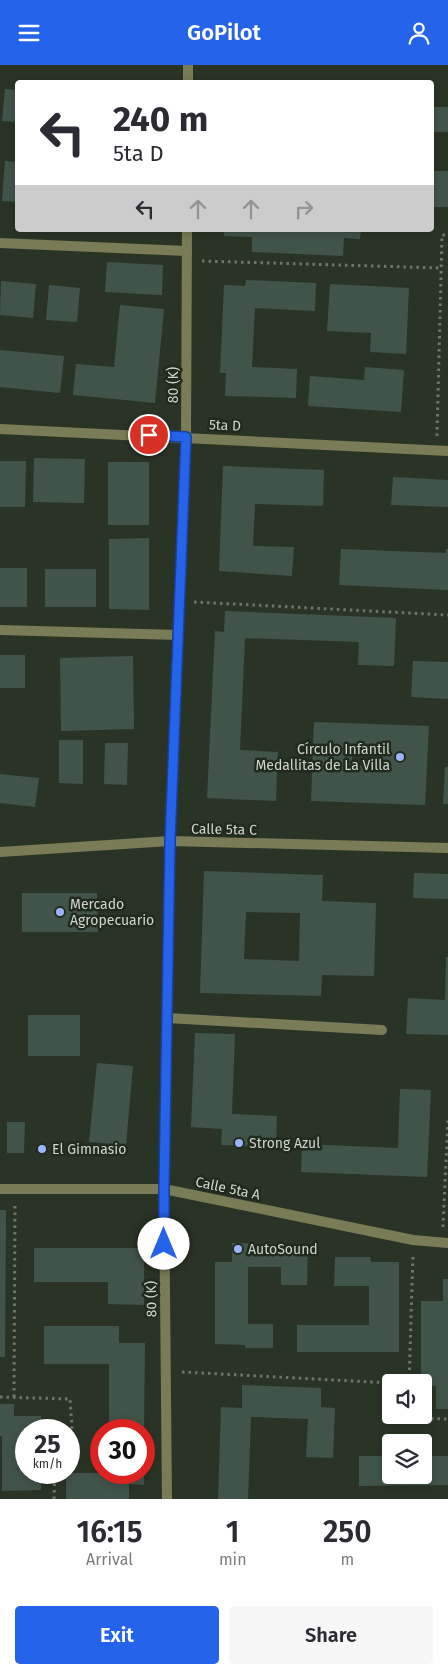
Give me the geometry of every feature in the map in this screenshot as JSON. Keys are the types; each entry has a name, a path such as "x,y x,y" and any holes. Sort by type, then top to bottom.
{"street":[{"path":"188,65 188,80"},
{"name":"80 (K)","path":"167,1499 164,1189 170,841 186,437 187,232"},
{"path":"0,243 187,256"},
{"name":"5ta D","path":"0,429 448,451"},
{"path":"0,630 179,635"},
{"name":"Calle 5ta C","path":"0,852 170,841 448,848"},
{"path":"167,1018 382,1030"},
{"name":"Calle 5ta A","path":"0,1189 164,1189 413,1240 445,1243"}],"path":[{"path":"437,451 442,235 448,235"},
{"path":"187,256 442,268"},
{"path":"180,601 448,615"},
{"path":"445,1243 448,1120"},
{"path":"14,1397 15,1189"},
{"path":"409,1374 413,1240"},
{"path":"166,1371 382,1383"},
{"path":"0,1397 70,1399 71,1419"},
{"path":"432,1419 448,1419"},
{"path":"54,1499 55,1484"}],"building":[{"path":"5,89 15,90 15,122 2,121"},
{"path":"434,107 448,107 448,132 434,132"},
{"path":"5,161 15,162 15,202 2,201"},
{"path":"434,171 448,171 448,207 434,207"},
{"path":"224,232 361,232 360,239 344,238 343,256 252,252 252,237 224,236"},
{"path":"107,262 163,265 162,295 105,292"},
{"path":"246,280 316,283 315,311 255,308 252,367 297,369 296,398 225,396 226,373 220,373 224,285 245,286"},
{"path":"1,281 36,284 33,318 0,315"},
{"path":"330,284 409,288 406,354 370,352 371,333 327,331"},
{"path":"49,285 80,288 77,322 46,320"},
{"path":"120,305 164,309 155,403 73,395 76,364 114,367"},
{"path":"0,350 64,356 60,393 0,387"},
{"path":"365,367 404,370 401,412 308,406 310,376 364,380"},
{"path":"34,458 85,459 84,503 33,502"},
{"path":"0,461 26,461 25,507 0,507"},
{"path":"108,462 149,462 149,525 108,525"},
{"path":"223,466 324,470 323,506 255,504 253,546 294,547 292,576 219,571"},
{"path":"393,477 448,480 448,507 391,505"},
{"path":"149,538 149,610 109,609 109,539"},
{"path":"341,549 446,553 446,549 448,549 448,590 339,585"},
{"path":"0,568 27,568 27,607 0,607"},
{"path":"45,569 96,569 96,607 45,607"},
{"path":"225,611 396,618 394,666 358,665 359,642 245,638 240,750 278,752 276,801 207,798 215,631 224,632"},
{"path":"0,655 25,655 25,688 0,688"},
{"path":"133,656 134,729 61,731 60,658"},
{"path":"413,661 448,662 448,699 411,697"},
{"name":"Círculo Infantil Medallitas de La Villa","path":"314,722 429,726 425,805 311,801","holes":["352,749 372,749 372,766 352,765"]},
{"path":"59,740 83,740 83,784 59,783"},
{"path":"105,743 128,743 127,785 104,784"},
{"path":"445,767 448,767 448,804 443,804"},
{"path":"0,774 39,778 35,807 0,803"},
{"path":"204,871 323,875 322,901 376,903 374,976 322,975 321,996 200,993","holes":["246,912 300,913 299,961 244,959"]},
{"path":"414,873 448,874 448,899 413,898"},
{"name":"Mercado Agropecuario","path":"22,893 97,893 98,932 22,932"},
{"path":"446,957 448,957 448,1035 406,1034 408,998 445,1000"},
{"path":"28,1015 80,1015 80,1056 28,1056"},
{"path":"195,1033 235,1034 232,1114 277,1116 276,1147 221,1145 222,1129 191,1127"},
{"path":"97,1063 133,1066 126,1145 89,1142"},
{"path":"400,1089 431,1090 427,1177 301,1172 302,1144 398,1148"},
{"path":"7,1122 25,1122 24,1153 7,1153"},
{"path":"0,1210 6,1210 5,1357 0,1357"},
{"path":"232,1243 285,1244 285,1247 308,1247 307,1285 281,1285 281,1267 248,1267 248,1324 273,1324 273,1348 245,1348 245,1345 215,1344 215,1262 232,1262"},
{"path":"34,1248 144,1248 144,1305 108,1304 108,1282 34,1282"},
{"path":"335,1257 370,1257 371,1262 399,1262 399,1352 297,1352 297,1325 369,1325 369,1286 334,1286"},
{"path":"443,1279 448,1279 448,1409 436,1409 436,1386 432,1386 432,1374 421,1374 421,1301 443,1301"},
{"path":"44,1326 119,1326 119,1343 145,1343 144,1419 109,1419 109,1364 44,1364"},
{"path":"242,1385 321,1388 321,1407 335,1408 333,1458 306,1457 308,1419 251,1417 248,1499 218,1499 221,1407 242,1408"},
{"path":"0,1404 14,1404 14,1416 41,1416 41,1419 15,1419 15,1484 41,1484 41,1490 2,1491 2,1436 0,1436"},
{"path":"359,1456 382,1456 382,1484 432,1484 432,1456 448,1456 448,1485 359,1486"},
{"path":"80,1473 90,1473 90,1484 129,1484 129,1499 66,1499 66,1484 80,1484"}],"place":[{"name":"Círculo Infantil Medallitas de La Villa","path":"400,757"},
{"name":"Mercado Agropecuario","path":"60,912"},
{"name":"Strong Azul","path":"239,1143"},
{"name":"El Gimnasio","path":"42,1149"},
{"name":"AutoSound","path":"238,1249"}],"route":[{"path":"149,435 186,437 170,841 164,1244"}]}
